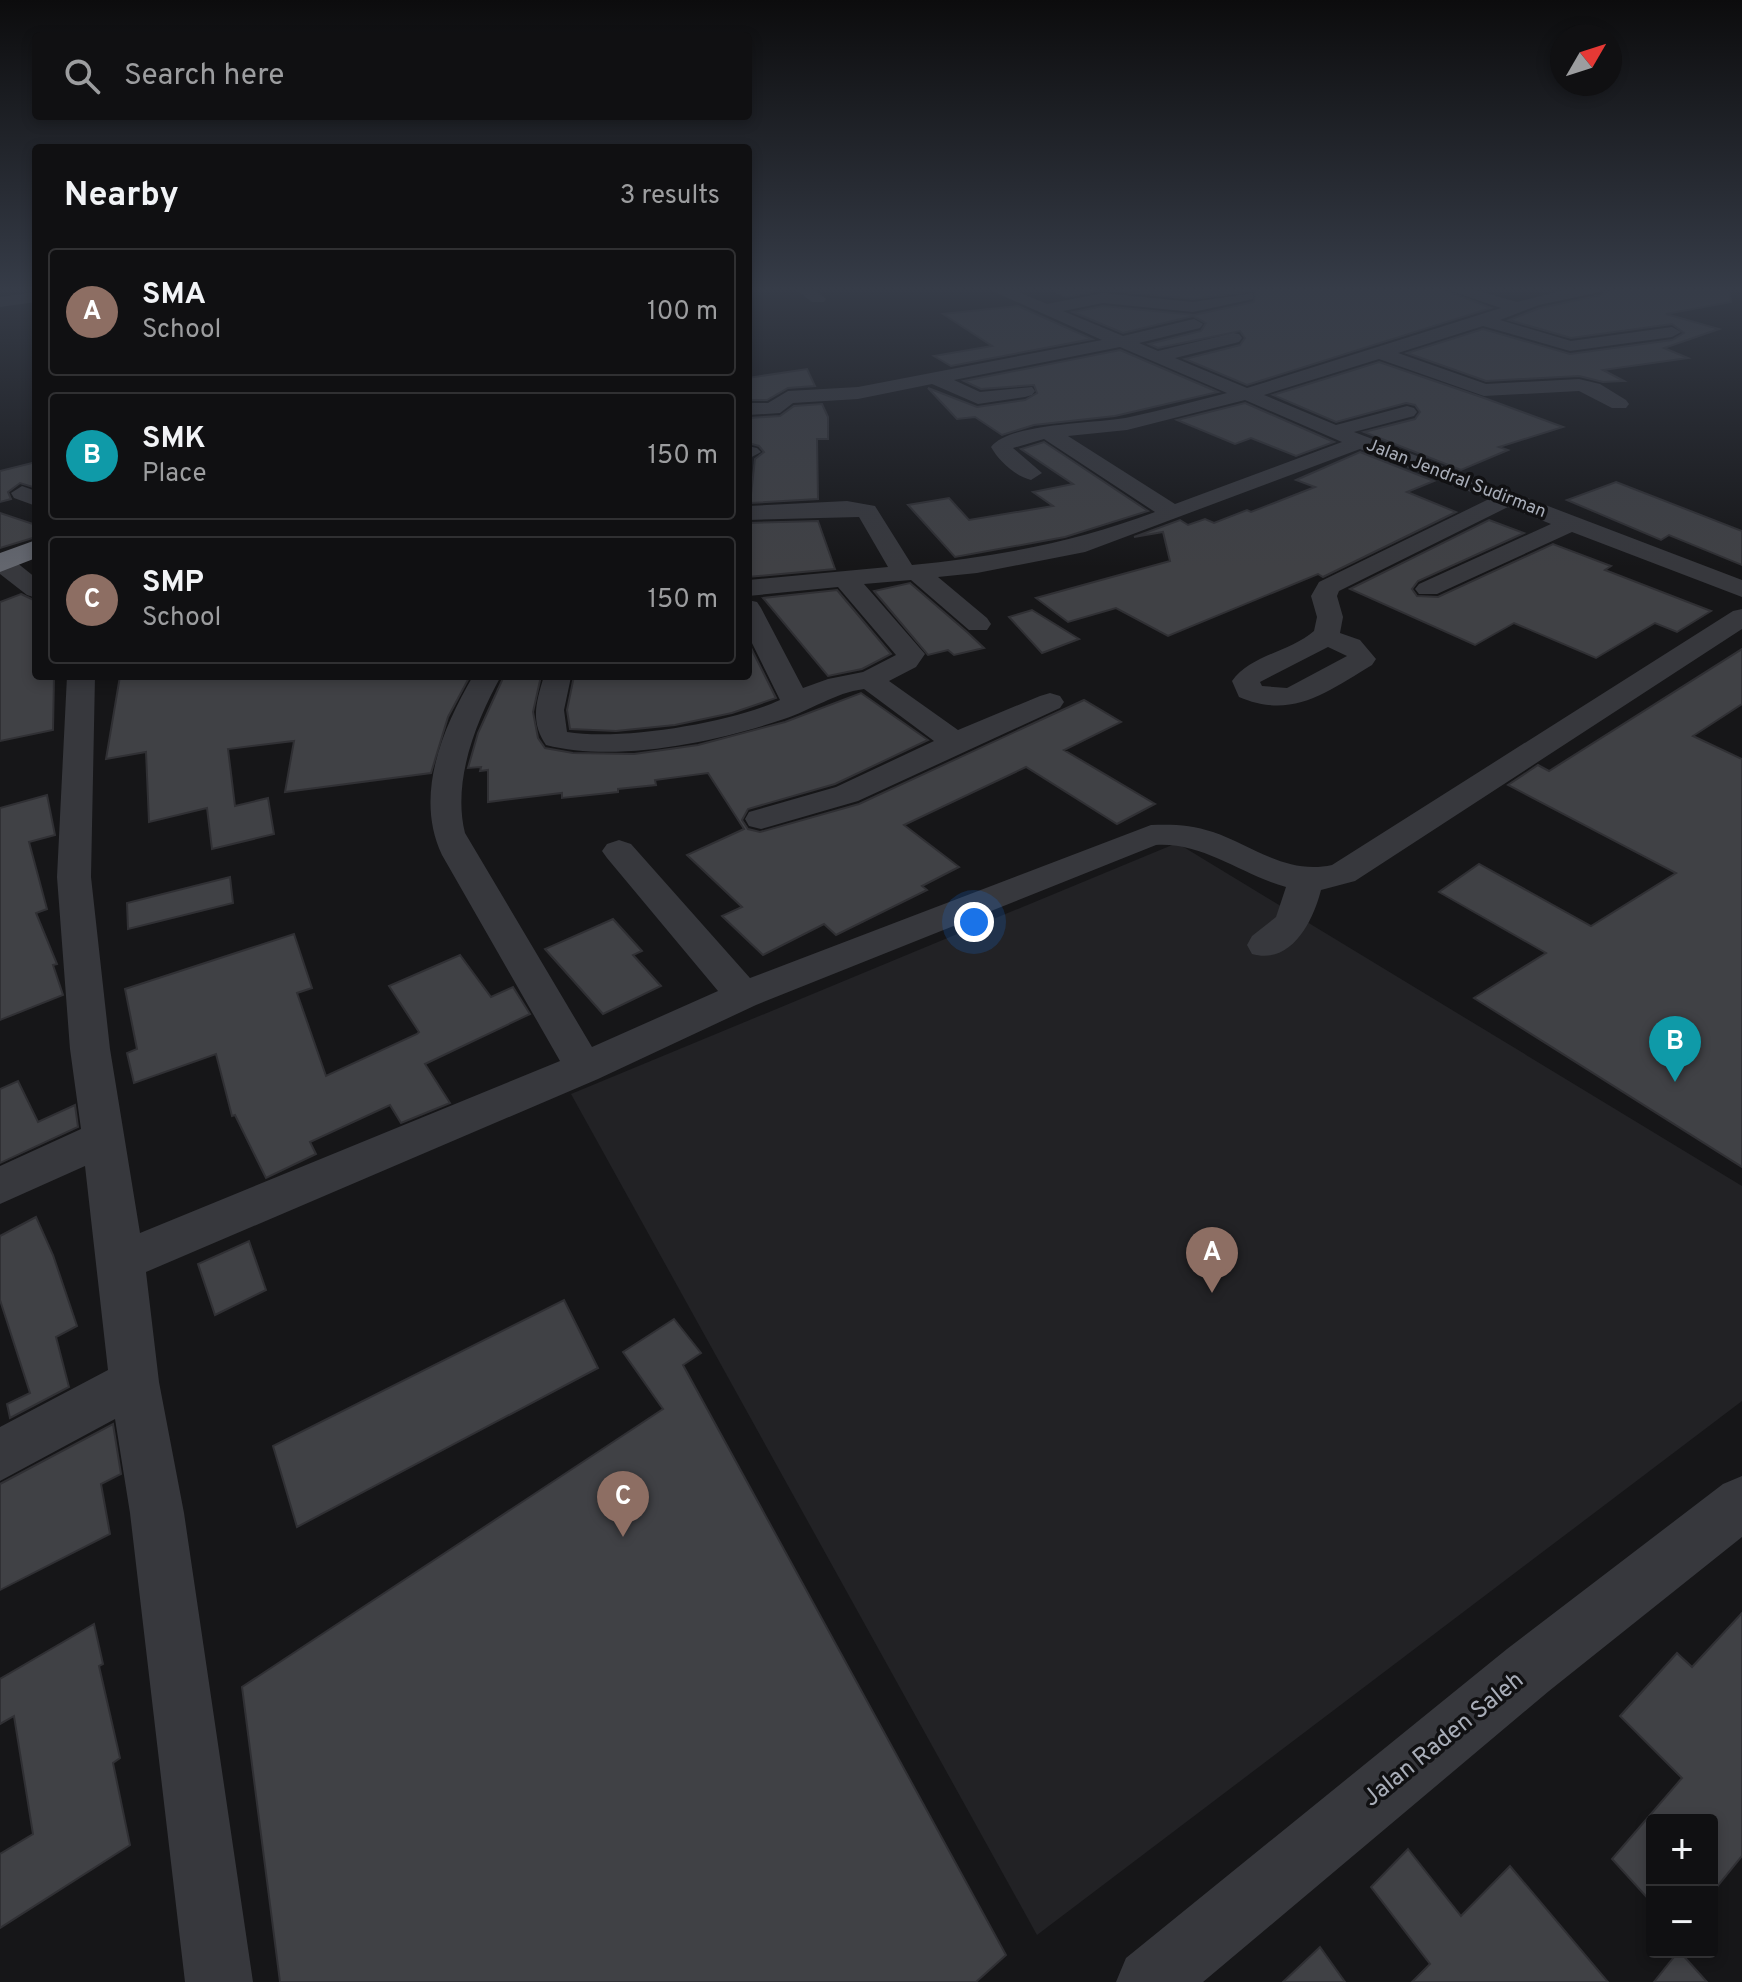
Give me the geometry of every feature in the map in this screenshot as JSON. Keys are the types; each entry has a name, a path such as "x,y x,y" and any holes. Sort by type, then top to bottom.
{"highway":[{"path":"1,563 32,550"}],"street":[{"path":"752,409 773,409 788,397 858,393 910,381"},
{"path":"941,381 978,398 1025,391"},
{"name":"Jalan Jendral Sudirman","path":"1216,381 1360,442 1571,523 1651,567 1740,598"},
{"path":"1031,473 1006,454 1002,447 1009,441 1047,432 1127,424 1247,394 1283,381"},
{"path":"1465,381 1484,390 1579,385 1593,388 1619,404"},
{"path":"1335,431 1407,412"},
{"path":"1047,432 1171,512"},
{"path":"752,588 977,566 1076,547 1360,442"},
{"path":"1323,638 1330,625 1331,610 1324,596 1328,587 1507,499"},
{"path":"752,513 847,508 867,511 912,573 978,624"},
{"path":"1428,589 1571,523"},
{"path":"1,563 32,587"},
{"path":"556,680 548,721 552,735 567,742 614,742 724,726 770,715 825,689 870,680 906,661 911,654 845,579"},
{"path":"1699,600 1740,598"},
{"path":"121,1261 584,1068 743,995 899,932 1162,833 1203,841 1259,867 1305,882 1325,881 1343,873 1740,598"},
{"path":"752,616 796,704"},
{"path":"81,680 74,877 90,1049 121,1261 134,1382 157,1513 219,1982"},
{"path":"485,680 453,752 446,802 447,828 459,855 584,1068"},
{"path":"870,680 917,717 956,742"},
{"path":"761,819 847,794 1050,702"},
{"path":"619,851 743,995"},
{"path":"1265,945 1282,935 1296,919 1305,882"},
{"path":"0,1186 103,1138"},
{"path":"0,1455 134,1382"},
{"name":"Jalan Raden Saleh","path":"1150,1982 1528,1670 1742,1503"}],"shaded area":[{"path":"1177,843 1742,1186 1742,1401 1037,1935 571,1094"}],"building":[{"path":"752,381 813,381 815,386 788,388 767,400 752,400"},
{"path":"965,381 1193,381 1218,392 1115,416 1034,425 1002,435 975,417 957,419 928,388 977,407 1025,400 1037,393 1034,385 981,389"},
{"path":"1316,381 1436,381 1563,427 1499,447 1508,450 1461,470 1364,432 1415,419 1420,412 1415,405 1406,403 1336,422 1273,395"},
{"path":"1245,403 1334,442 1296,456 1251,438 1235,444 1177,420"},
{"path":"822,404 828,417 828,439 817,439 818,499 752,503 755,459 764,452 752,444 752,418 780,416 794,406"},
{"path":"1044,442 1148,511 1065,537 955,557 908,505 949,498 969,520 1053,506 1033,492 1073,484 1021,449"},
{"path":"1360,452 1434,481 1407,492 1456,512 1323,577 1318,574 1168,636 1116,608 1068,622 1036,598 1170,561 1163,532 1134,537 1180,520 1188,525 1205,519 1214,523 1247,510 1251,512 1315,487 1296,480"},
{"path":"32,463 32,487 20,483 8,492 11,499 0,502 0,471"},
{"path":"1616,482 1742,531 1742,565 1669,535 1661,540 1567,500"},
{"path":"0,513 32,524 32,538 0,548"},
{"path":"1489,520 1524,533 1418,581 1412,589 1417,596 1438,597 1553,544 1611,566 1605,570 1711,611 1677,632 1655,623 1596,658 1514,623 1475,645 1350,589"},
{"path":"818,521 835,569 752,577 752,523"},
{"path":"910,583 984,648 954,655 948,650 928,655 874,591"},
{"path":"837,590 891,654 862,669 828,676 763,598"},
{"path":"21,594 32,599 32,680 54,680 53,730 0,741 0,602"},
{"path":"1032,610 1079,639 1042,653 1009,617"},
{"path":"1742,649 1742,704 1693,736 1742,759 1742,1167 1474,998 1546,953 1439,892 1479,864 1591,926 1676,873 1508,785 1538,765 1549,771"},
{"path":"752,650 776,698 732,713 675,725 616,731 570,729 567,710 573,680 752,680"},
{"path":"119,680 468,680 448,717 431,773 285,792 294,741 228,749 235,806 268,798 274,834 212,849 207,808 149,822 146,752 106,759"},
{"path":"502,680 540,680 533,712 538,738 545,748 573,753 634,754 698,745 785,722 861,693 928,740 835,784 748,809 742,820 748,829 760,832 859,804 1084,700 1121,722 1064,750 1155,804 1117,824 1026,767 904,825 959,867 922,886 927,890 836,935 824,924 763,955 722,916 742,907 687,855 744,829 708,773 655,780 656,785 618,789 618,792 562,798 562,793 488,802 488,770 468,768 478,733"},
{"path":"47,795 55,835 29,842 47,909 36,913 57,964 53,965 63,995 0,1020 0,808"},
{"path":"230,877 233,903 128,929 127,903"},
{"path":"613,919 642,951 633,955 661,986 603,1014 545,949"},
{"path":"294,934 312,988 297,993 326,1076 417,1034 419,1032 389,986 460,955 491,997 513,987 530,1014 425,1064 450,1103 401,1123 390,1105 310,1142 316,1154 266,1178 235,1115 232,1116 216,1054 134,1083 127,1053 137,1049 125,989"},
{"path":"18,1081 38,1122 75,1105 78,1127 0,1163 0,1089"},
{"path":"36,1217 53,1255 77,1326 56,1337 69,1387 10,1418 7,1404 30,1393 0,1300 0,1236"},
{"path":"249,1241 266,1290 215,1315 198,1264"},
{"path":"564,1300 598,1368 297,1527 273,1446"},
{"path":"674,1319 701,1353 683,1365 1006,1955 976,1982 280,1982 242,1687 663,1409 623,1352"},
{"path":"113,1424 121,1474 101,1484 110,1534 0,1590 0,1484"},
{"path":"1742,1613 1742,1856 1718,1886 1718,1814 1651,1814 1682,1778 1620,1716 1677,1653 1692,1667"},
{"path":"94,1624 103,1664 99,1666 120,1758 113,1763 130,1845 0,1928 0,1854 33,1834 14,1716 0,1724 0,1679"},
{"path":"1646,1820 1646,1896 1612,1859"},
{"path":"1408,1849 1461,1916 1510,1866 1608,1982 1412,1982 1430,1964 1371,1887"},
{"path":"1320,1947 1345,1982 1283,1982"},
{"path":"1673,1958 1685,1958 1707,1982 1654,1982"}],"place":[{"name":"SMK","path":"1675,1082"},
{"name":"SMA","path":"1212,1293"},
{"name":"SMP","path":"623,1537"}]}
